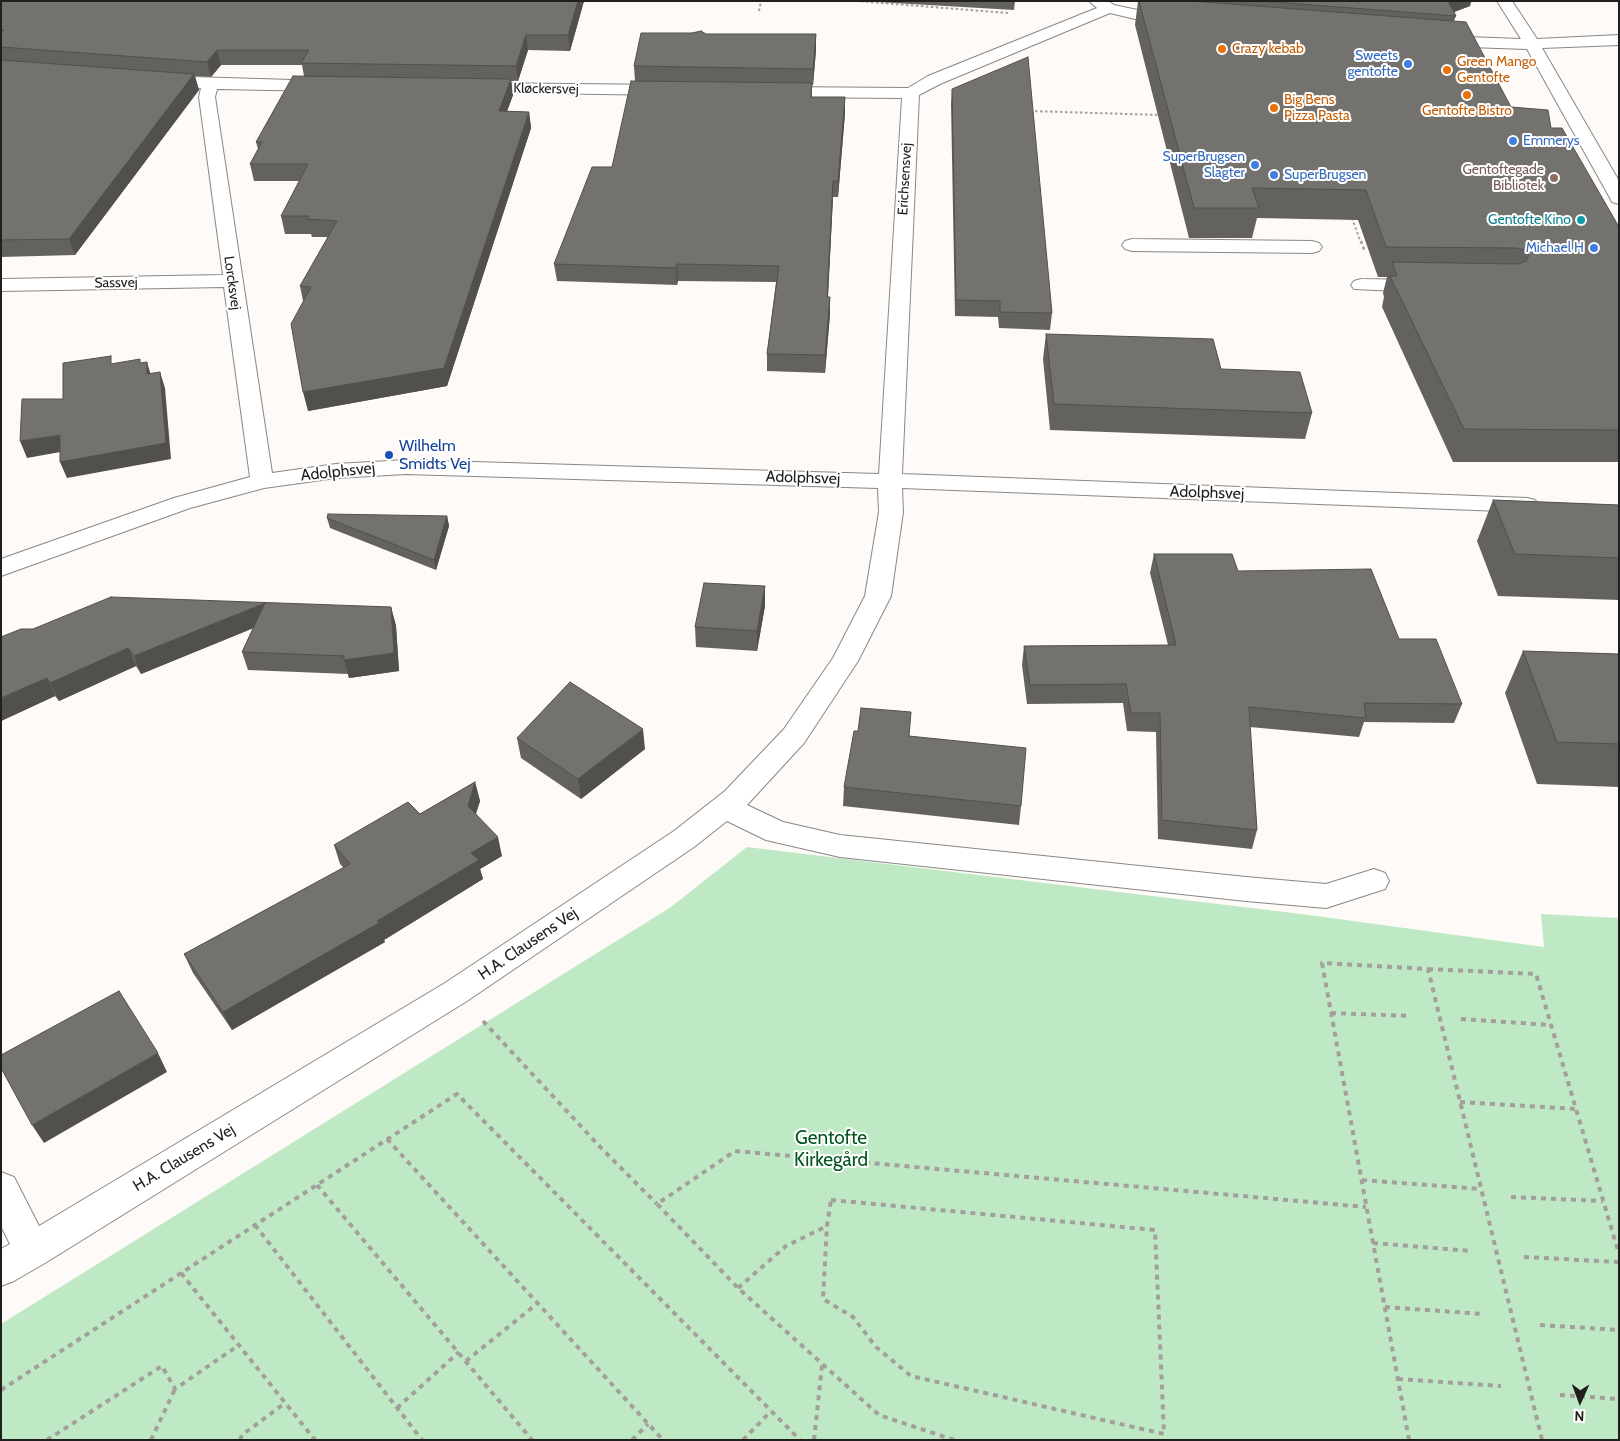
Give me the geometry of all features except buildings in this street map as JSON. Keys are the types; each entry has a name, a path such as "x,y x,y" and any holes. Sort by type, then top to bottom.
{"street":[{"path":"1504,1 1532,44 1619,198"},
{"path":"757,91 911,93 934,80 1103,4 1156,19 1186,21"},
{"path":"1422,40 1462,43 1532,44 1619,40"},
{"path":"140,80 210,84 344,86"},
{"name":"Lorcksvej","path":"210,84 207,97 262,481"},
{"name":"Kløckersvej","path":"460,87 678,90"},
{"name":"Erichsensvej","path":"890,481 911,93"},
{"path":"1132,245 1312,247"},
{"name":"Sassvej","path":"1,284 232,281"},
{"path":"1370,285 1438,286"},
{"name":"Adolphsvej","path":"1,568 182,503 262,481 336,470 406,466 890,481 1550,506"},
{"name":"H.A. Clausens Vej","path":"1,1269 456,992 684,839 735,799 794,736 845,661 878,596 891,512 890,481"},
{"path":"725,807 776,832 840,846 1326,896 1374,881"},
{"path":"1,1188 32,1251"}],"path":[{"path":"759,11 761,1"},
{"path":"856,1 1015,13"},
{"path":"1026,111 1170,115"},
{"path":"1351,216 1370,285"},
{"path":"1409,1440 1322,963 1536,974 1619,1254"},
{"path":"1428,969 1542,1440"},
{"path":"456,992 603,1150 738,1288 822,1365 879,1415 954,1440"},
{"path":"1331,1013 1411,1016"},
{"path":"1462,1019 1551,1025"},
{"path":"1,1390 457,1094 800,1440"},
{"path":"1460,1102 1576,1109"},
{"path":"388,1139 663,1440"},
{"path":"657,1204 735,1151 1366,1207"},
{"path":"1362,1180 1481,1189"},
{"path":"317,1185 532,1440"},
{"path":"1511,1197 1603,1202"},
{"path":"831,1200 1155,1230 1164,1434 911,1376 876,1347 853,1317 823,1299 827,1226 831,1200"},
{"path":"255,1225 422,1440"},
{"path":"738,1288 786,1246 827,1226"},
{"path":"1373,1243 1471,1252"},
{"path":"1524,1257 1619,1262"},
{"path":"181,1273 315,1440"},
{"path":"466,1361 538,1304"},
{"path":"1385,1307 1483,1314"},
{"path":"1540,1325 1619,1330"},
{"path":"152,1440 175,1389 239,1345"},
{"path":"397,1408 459,1352"},
{"path":"814,1440 822,1365"},
{"path":"47,1440 162,1366 175,1389"},
{"path":"1398,1379 1501,1386"},
{"path":"1560,1395 1619,1399"},
{"path":"240,1440 242,1435 286,1403"},
{"path":"743,1440 771,1411"},
{"path":"632,1440 648,1424"}],"green space":[{"name":"Gentofte Kirkegård","path":"747,847 1309,915 1544,947 1541,914 1619,918 1619,1440 1,1440 1,1324 671,907"}],"place":[{"name":"Crazy kebab","path":"1222,49"},
{"name":"Sweets gentofte","path":"1408,64"},
{"name":"Green Mango Gentofte","path":"1447,70"},
{"name":"Gentofte Bistro","path":"1467,95"},
{"name":"Big Bens Pizza Pasta","path":"1274,108"},
{"name":"Emmerys","path":"1513,141"},
{"name":"SuperBrugsen Slagter","path":"1255,165"},
{"name":"SuperBrugsen","path":"1274,175"},
{"name":"Gentoftegade Bibliotek","path":"1554,178"},
{"name":"Gentofte Kino","path":"1581,220"},
{"name":"Michael H","path":"1594,248"},
{"name":"Wilhelm Smidts Vej","path":"389,455"}]}
